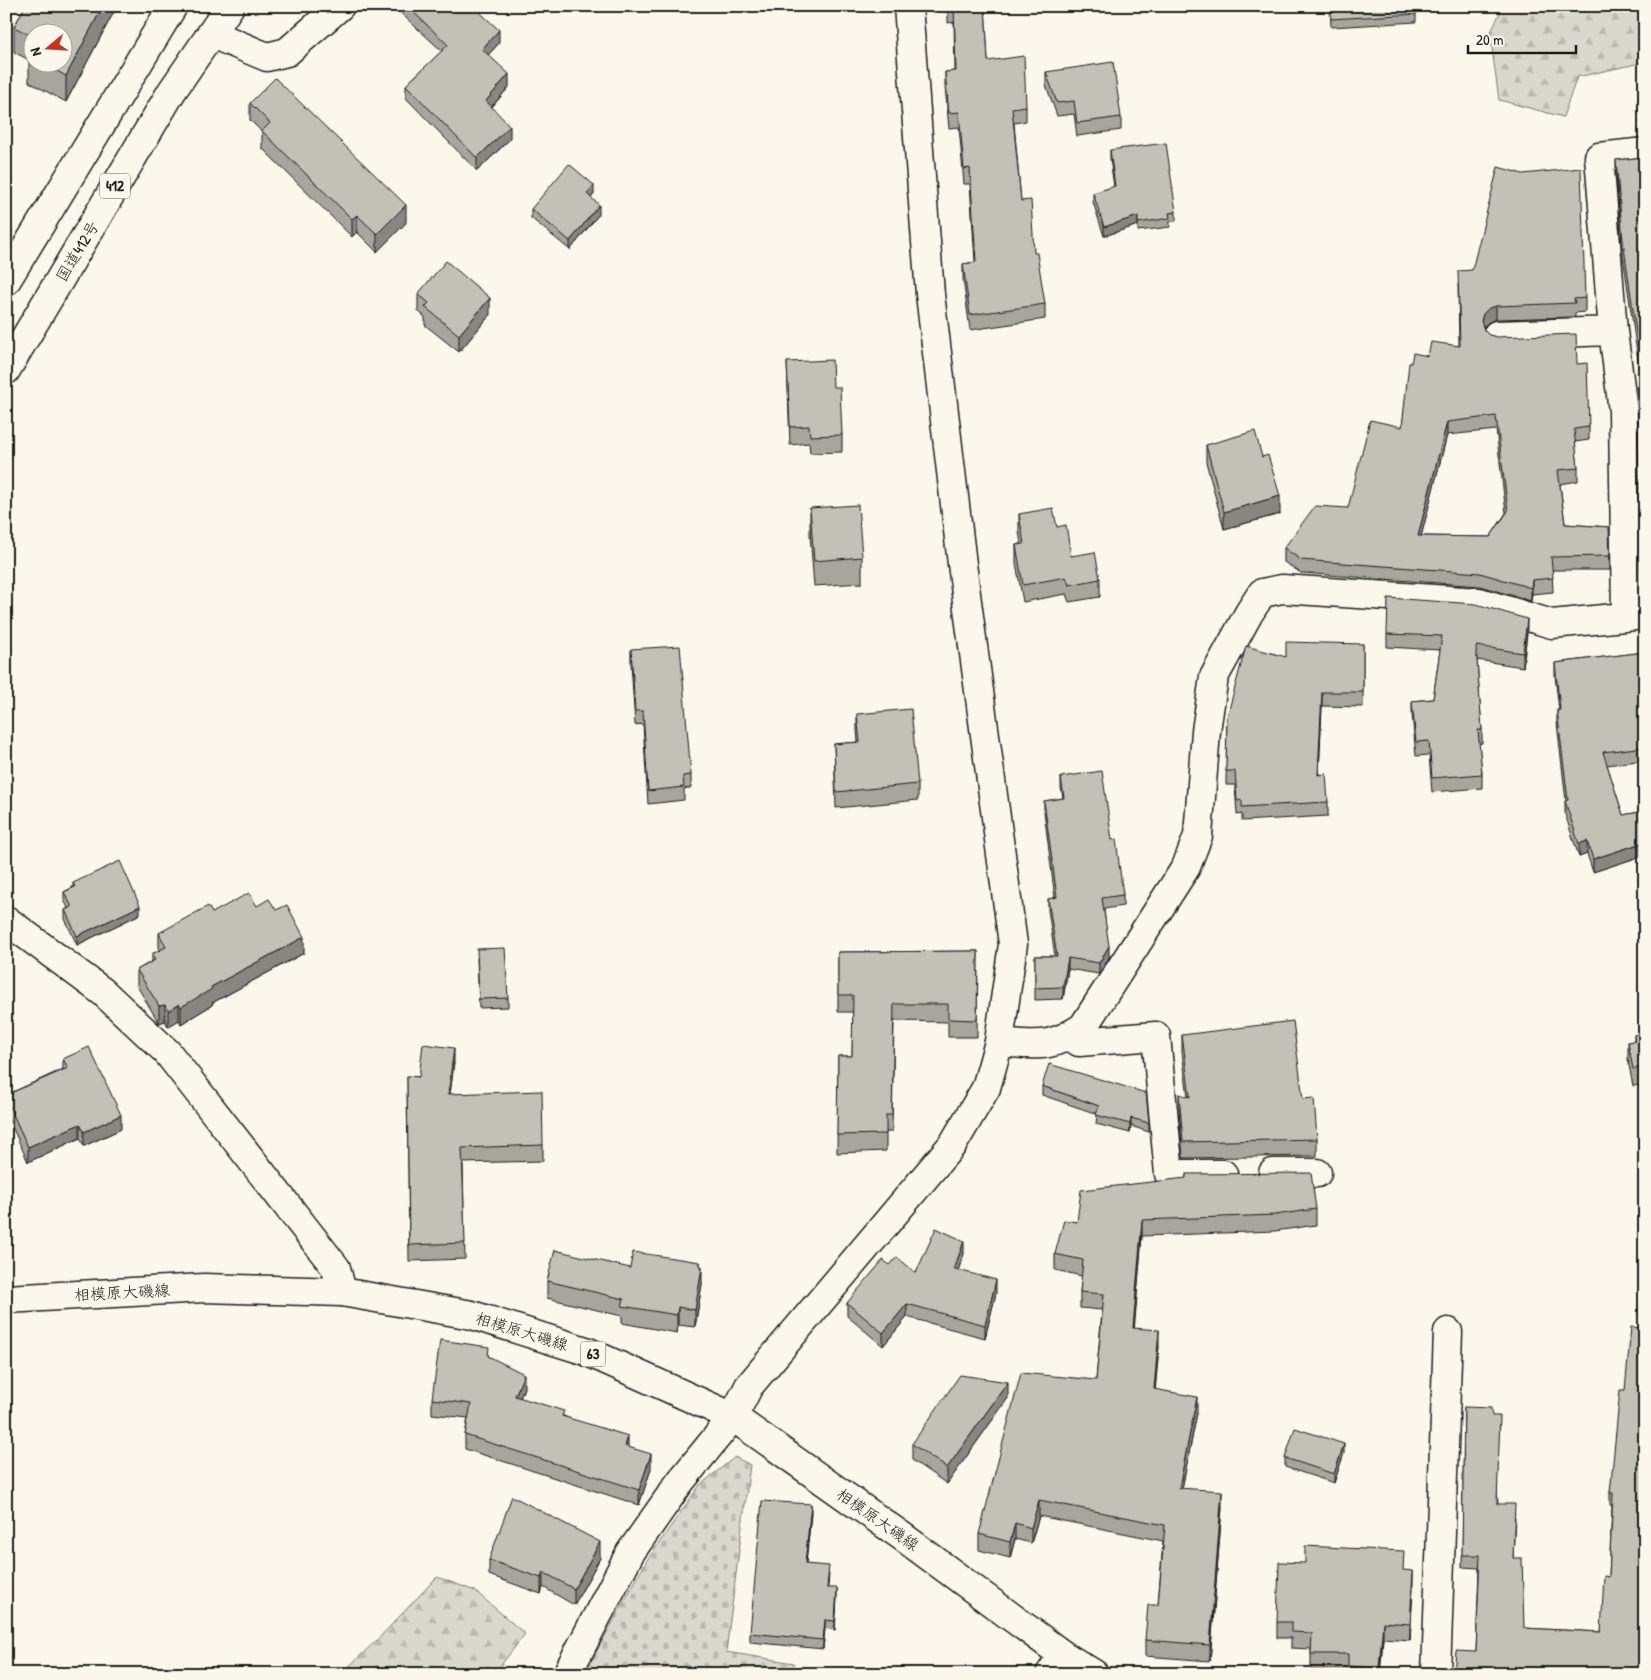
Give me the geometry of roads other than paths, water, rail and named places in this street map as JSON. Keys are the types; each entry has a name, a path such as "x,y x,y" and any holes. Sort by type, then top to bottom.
{"main road":[{"name":"412","path":"6,281 173,6"},
{"name":"国道412号","path":"6,370 172,91 230,6"},
{"path":"212,34 267,57 287,52 340,6"},
{"path":"567,1674 630,1553 680,1482 733,1417 754,1380 953,1144 986,1088 999,1042 1013,944 961,555 930,294 908,6"},
{"path":"999,1042 1041,1046 1062,1040 1083,1027 1186,867 1198,836 1206,731 1214,677 1249,613 1262,594 1282,589 1479,602 1552,624 1635,615 1623,411 1613,331 1600,157 1645,152"},
{"path":"1497,335 1613,331"},
{"path":"6,920 103,992 167,1052 336,1268 342,1292"},
{"path":"1070,1036 1080,1042 1156,1036 1169,1174 1316,1173"},
{"name":"相模原大磯線","path":"6,1299 204,1288 342,1292 472,1315 576,1348 733,1417 903,1537 1057,1664 1094,1674"},
{"path":"1436,1674 1448,1332"}]}
